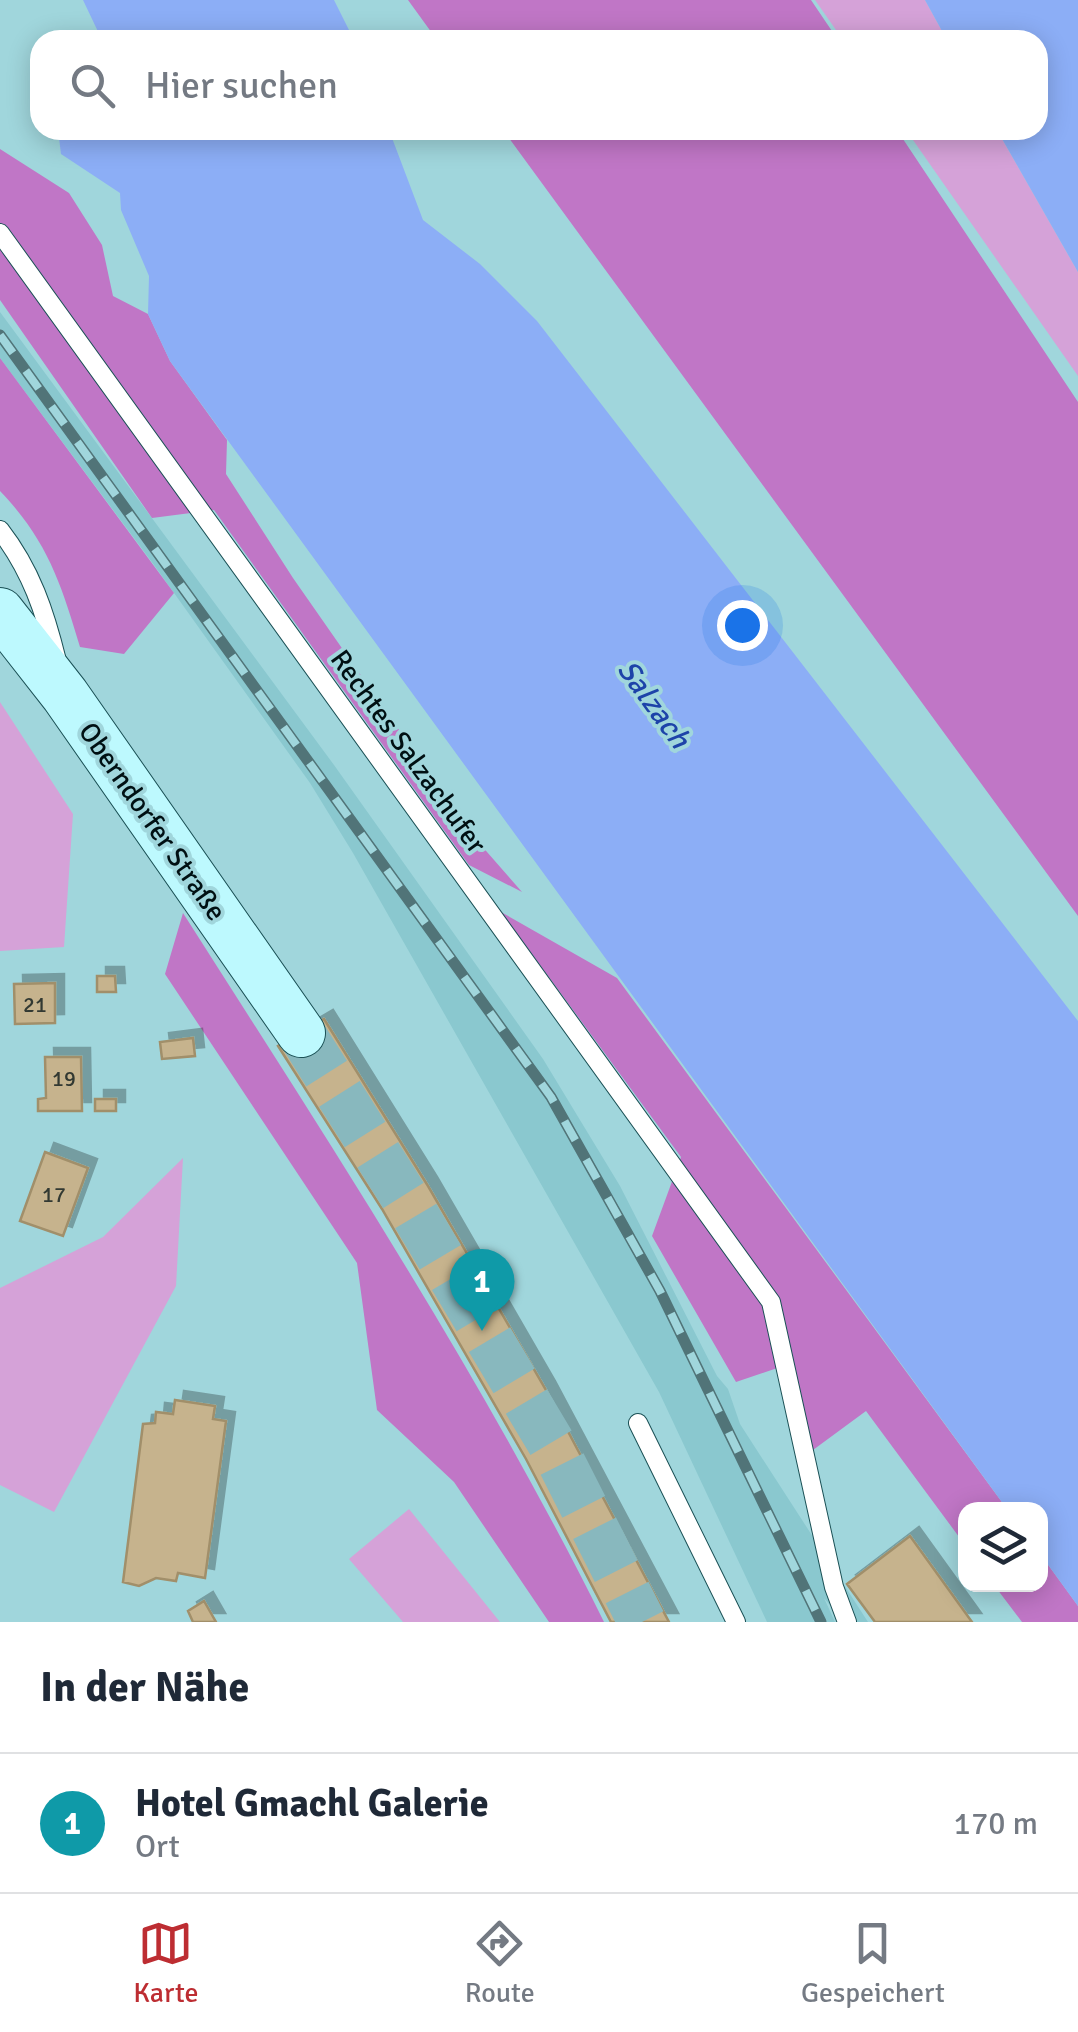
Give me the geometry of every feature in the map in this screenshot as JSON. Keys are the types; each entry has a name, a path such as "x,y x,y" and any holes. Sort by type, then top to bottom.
{"main road":[{"name":"Oberndorfer Straße","path":"0,612 66,695 301,1033"}],"lane":[{"name":"Rechtes Salzachufer","path":"0,233 771,1302 834,1588 848,1622"},
{"path":"0,530 17,552 44,605 66,695"},
{"path":"638,1423 736,1622"}],"shaded area":[{"path":"408,0 811,0 831,30 430,30"},
{"path":"815,0 925,0 942,30 836,30"},
{"path":"510,140 904,140 1078,402 1078,916"},
{"path":"913,140 1003,140 1078,272 1078,376"},
{"path":"0,149 69,193 102,245 113,296 148,314 170,361 227,440 226,474 293,578 473,836 522,892 469,865 214,510 152,518 0,300"},
{"path":"0,312 334,765 543,1059 620,1186 717,1376 728,1389 740,1424 868,1622 844,1622 824,1598 835,1622 767,1622 659,1392 353,853 310,783 0,358"},
{"path":"0,358 174,593 124,654 80,647 41,545 0,491"},
{"path":"0,702 73,814 64,947 0,951"},
{"path":"501,912 617,978 1002,1502 958,1502 958,1536 866,1411 813,1450 792,1363 736,1382 652,1236 681,1157"},
{"path":"183,913 456,1350 604,1622 549,1622 454,1482 377,1410 357,1263 165,974"},
{"path":"183,1158 176,1286 54,1512 0,1485 0,1288 103,1237"},
{"path":"409,1509 500,1622 403,1622 349,1559"},
{"path":"1048,1565 1078,1606 1078,1622 1022,1622 999,1592 1048,1592"}],"water":[{"path":"83,0 334,0 349,30 97,30"},
{"path":"925,0 1078,0 1078,272 1003,140 1048,140 1048,30 942,30"},
{"name":"Salzach","path":"59,140 393,140 423,220 480,264 537,321 1078,1021 1078,1606 1048,1565 1048,1502 1002,1502 170,361 148,314 149,276 121,210 120,193 61,154"}],"building":[{"path":"97,976 115,976 116,992 97,992"},
{"path":"55,983 55,1023 15,1024 14,984"},
{"path":"324,1019 428,1186 546,1390 669,1622 611,1622 526,1459 382,1209 278,1046"},
{"path":"193,1038 195,1056 162,1059 160,1042"},
{"path":"45,1057 81,1057 82,1111 38,1111 38,1099 46,1098"},
{"path":"95,1099 116,1099 116,1111 95,1111"},
{"path":"45,1152 88,1168 63,1236 20,1221"},
{"path":"175,1400 215,1406 213,1419 226,1421 205,1578 178,1573 176,1581 156,1578 139,1586 123,1582 143,1424 155,1423 156,1412 173,1414"},
{"path":"910,1536 972,1622 875,1622 847,1584"},
{"path":"204,1601 216,1622 193,1622 188,1611"}],"tunnel":[{"path":"301,1033 553,1446 642,1622"}],"railway":[{"path":"0,335 551,1097 660,1291 821,1622"}],"place":[{"name":"Hotel Gmachl Galerie","path":"482,1331"}]}
